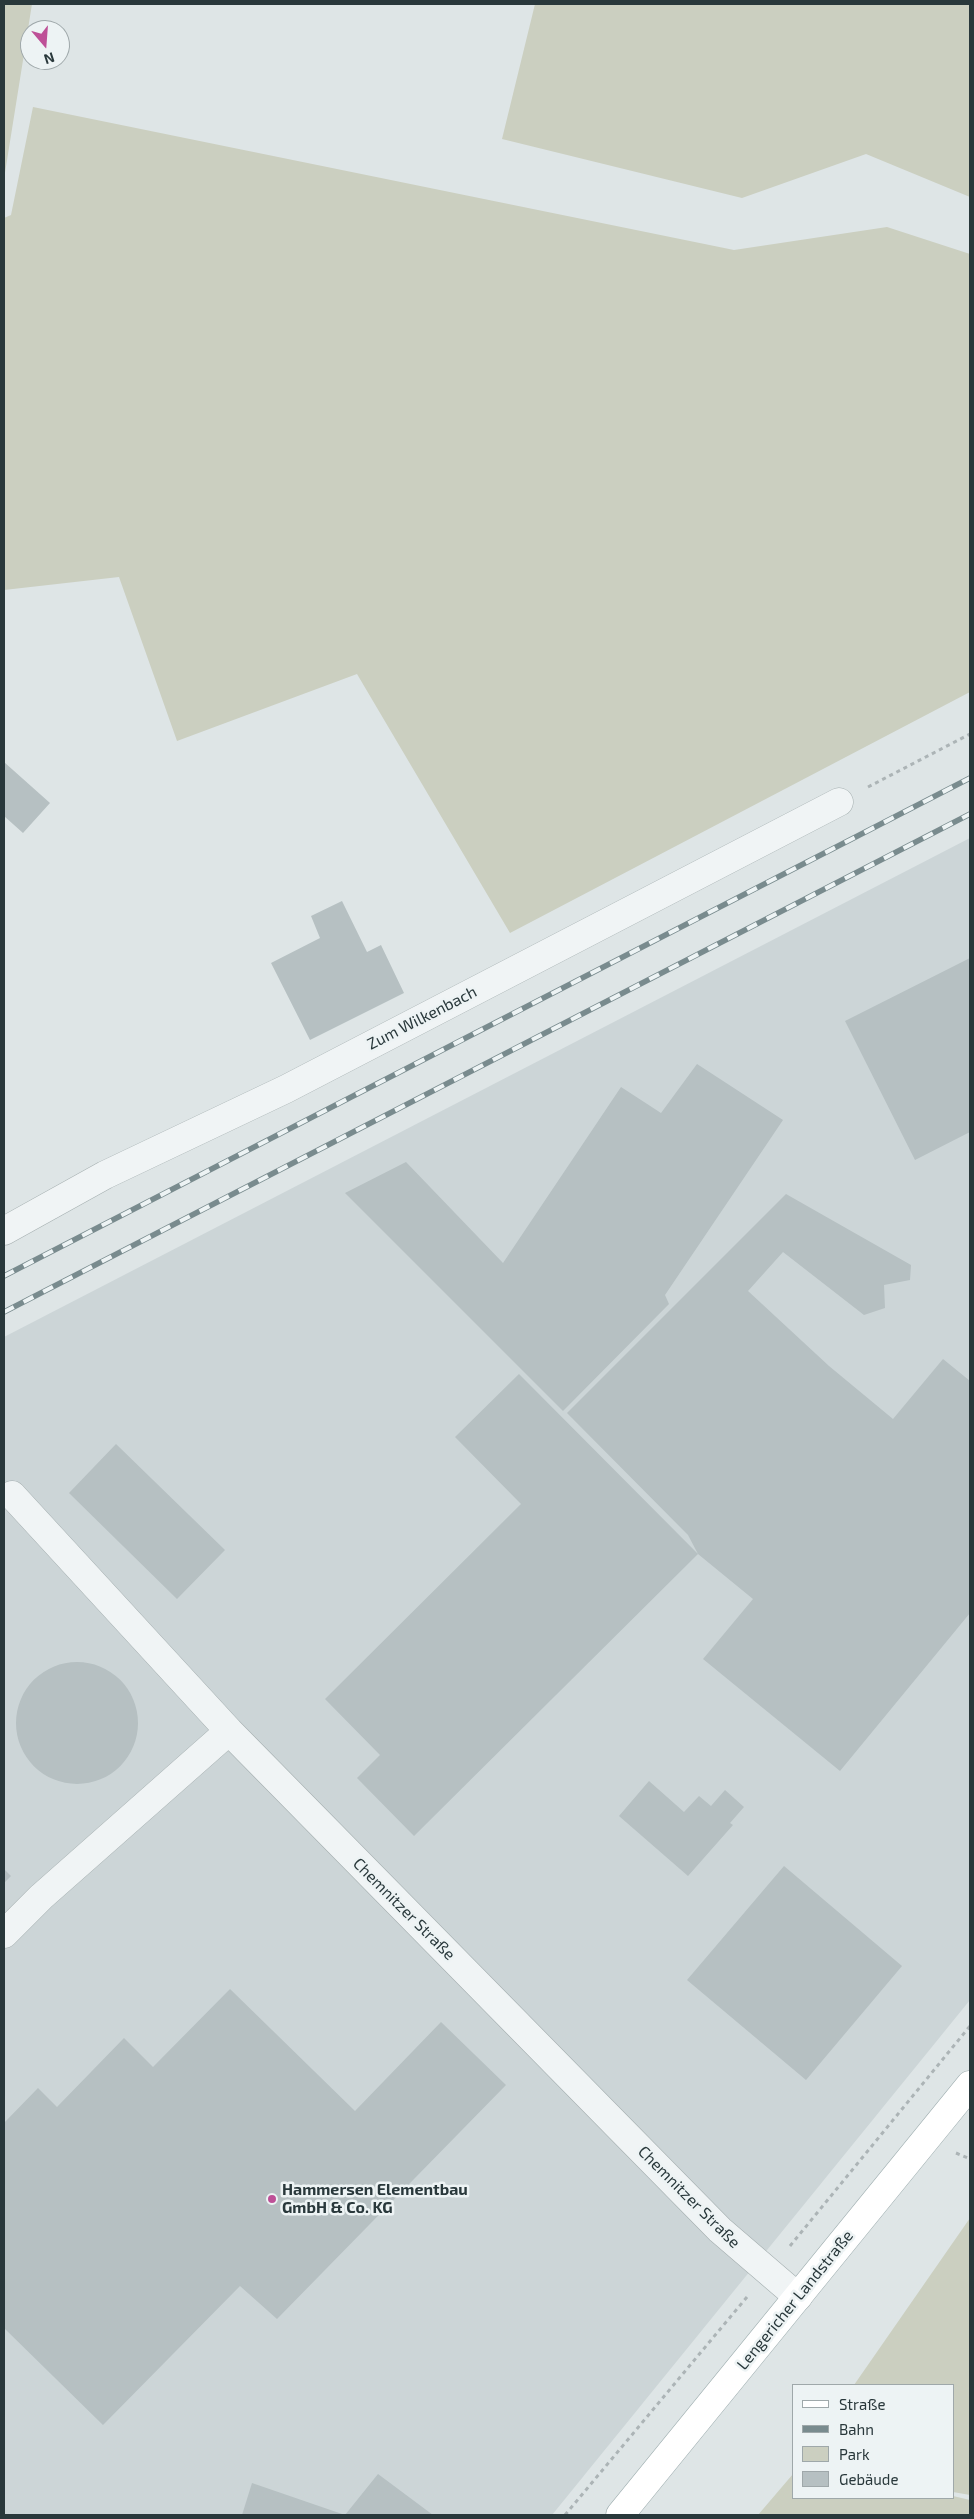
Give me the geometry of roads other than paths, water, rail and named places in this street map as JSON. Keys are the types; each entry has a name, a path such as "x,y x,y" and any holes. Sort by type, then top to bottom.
{"main road":[{"name":"Lengericher Landstraße","path":"620,2515 970,2085"}],"street":[{"name":"Zum Wilkenbach","path":"4,1231 105,1175 286,1090 839,802"},
{"name":"Chemnitzer Straße","path":"12,1495 229,1731 720,2230 798,2297"},
{"path":"4,1934 40,1897 229,1731"}],"railway":[{"path":"4,1276 970,778"},
{"path":"4,1312 970,814"}],"place":[{"name":"Hammersen Elementbau GmbH & Co. KG","path":"272,2199"}]}
